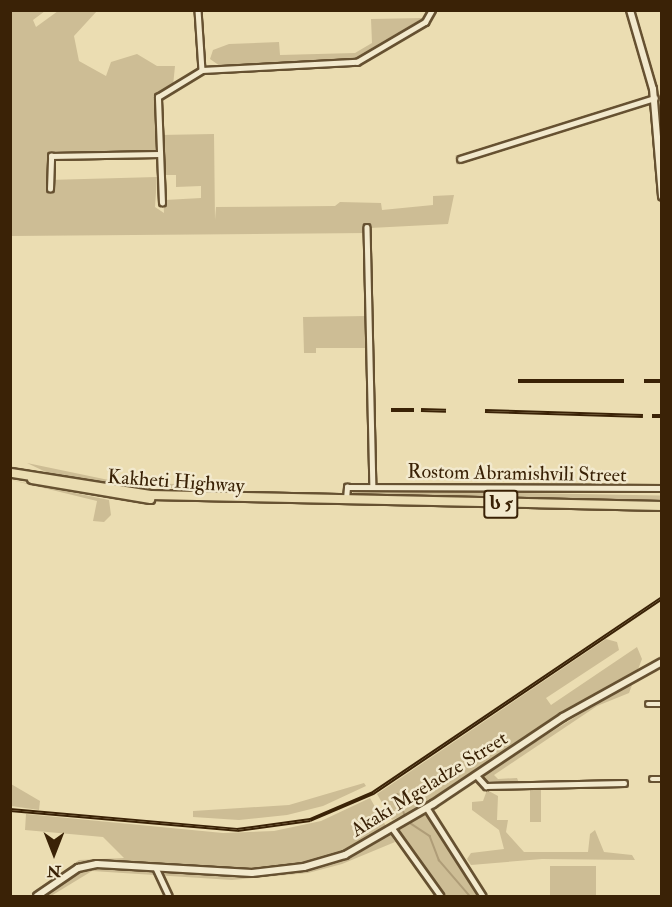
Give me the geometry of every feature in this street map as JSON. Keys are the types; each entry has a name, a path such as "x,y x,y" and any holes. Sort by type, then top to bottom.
{"highway":[{"name":"Kakheti Highway","path":"11,472 134,498 662,506"}],"street":[{"path":"198,10 202,70"},
{"path":"162,203 158,96 202,70 357,62 425,22 432,10"},
{"path":"630,10 655,98 662,197"},
{"path":"460,159 655,98"},
{"path":"50,189 51,156 159,154"},
{"path":"367,227 372,487"},
{"name":"Rostom Abramishvili Street","path":"343,502 347,487 662,488"},
{"name":"Akaki Mgeladze Street","path":"37,897 86,866 236,873 287,870 345,855 393,829 619,686 662,662"},
{"path":"648,704 662,704"},
{"path":"476,775 486,786 624,783"},
{"path":"652,779 662,779"},
{"path":"427,808 483,897"},
{"path":"393,829 441,897"},
{"path":"156,868 169,897"}],"shaded area":[{"path":"12,11 45,11 33,20 36,27 58,11 97,11 74,36 79,61 106,76 111,62 137,54 157,66 175,66 173,86 154,95 156,150 50,155 48,180 157,177 155,207 164,213 160,135 214,134 215,220 216,207 335,206 340,202 381,203 382,210 433,205 433,196 454,195 448,224 370,228 368,233 11,236","holes":["164,175 176,175 176,187 201,186 201,198 165,200"]},
{"path":"423,18 351,60 220,66 210,59 213,50 229,44 279,42 280,55 355,53 372,43 371,19"},
{"path":"367,316 367,348 316,348 316,353 304,353 303,317"},
{"path":"27,463 123,483 177,484 203,490 116,485 48,473"},
{"path":"11,480 109,500 111,515 104,522 93,521 97,501"},
{"path":"353,490 661,495 661,501 353,496"},
{"path":"606,639 617,642 619,650 546,698 551,705 637,647 642,659 629,693 597,706 494,775 498,779 517,778 519,783 486,784 481,776 620,689 617,682 425,806 392,820 377,794"},
{"path":"364,783 366,786 323,806 287,815 239,820 193,817 193,811 289,805"},
{"path":"11,784 40,801 39,810 11,806"},
{"path":"487,790 498,796 497,820 508,820 506,832 524,852 588,852 590,834 595,830 604,852 632,855 635,860 542,859 471,865 467,859 471,853 504,849 499,830 472,810 472,802 483,801"},
{"path":"530,790 541,790 541,822 530,822"},
{"path":"370,798 395,842 342,864 308,873 232,880 92,871 51,896 31,896 79,860 124,858 103,837 25,830 26,814 223,833 274,831 321,821"},
{"path":"425,813 476,884 480,896 447,896 409,850 399,828"},
{"path":"550,866 596,866 596,896 550,896"}],"waterway":[{"path":"398,794 405,816"},
{"path":"410,823 430,836 439,860 470,896"}],"railway":[{"path":"518,381 624,381"},
{"path":"644,381 662,381"},
{"path":"391,410 414,410"},
{"path":"421,410 446,411"},
{"path":"485,411 643,416"},
{"path":"652,416 662,416"},
{"path":"10,810 237,830 310,820 373,793 662,598"}]}
